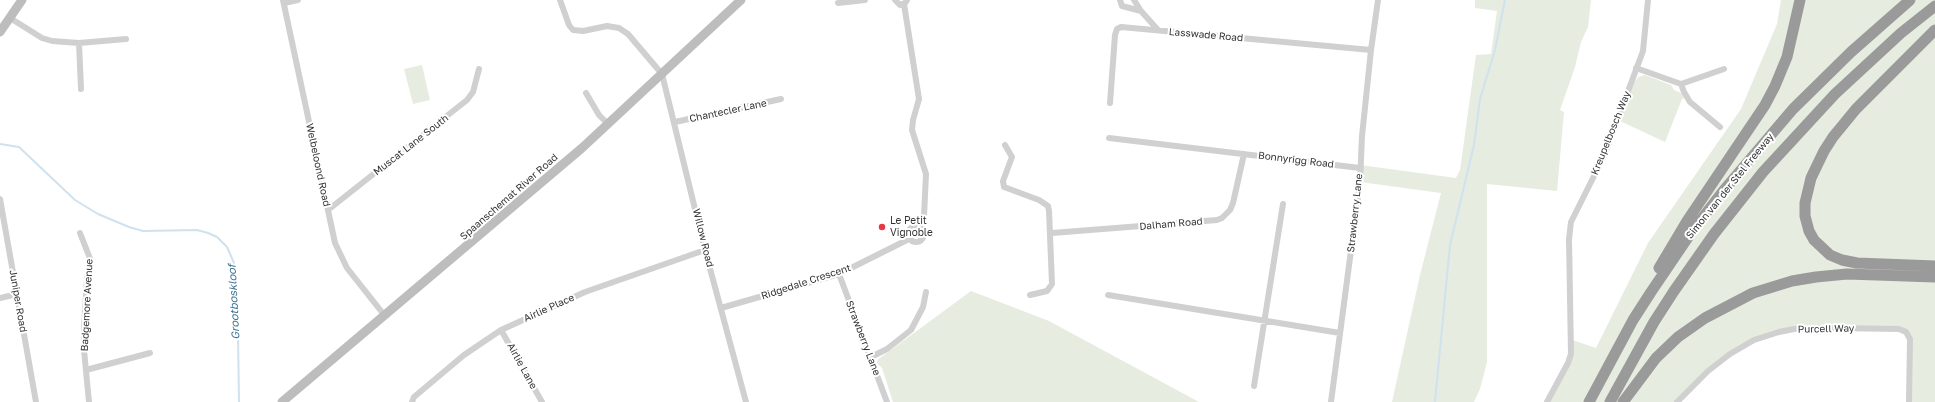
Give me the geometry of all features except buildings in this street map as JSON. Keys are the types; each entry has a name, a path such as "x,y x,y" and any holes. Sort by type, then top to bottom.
{"highway":[{"path":"1633,320 1642,300 1683,226 1765,105 1775,86 1787,57 1800,0"},
{"name":"Simon van der Stel Freeway","path":"1589,402 1633,320 1693,230 1750,157 1793,109 1820,82 1851,52 1910,0"},
{"name":"Simon van der Stel Freeway","path":"1610,402 1654,322 1674,291 1714,234 1763,172 1840,89 1901,33 1935,6"},
{"path":"1935,30 1856,109 1833,137 1824,150 1811,178 1805,203 1805,216 1809,231 1814,240 1830,255 1842,260 1857,263 1935,266"},
{"path":"1623,402 1656,358 1678,338 1705,318 1753,293 1792,281 1839,275 1935,277"}],"main road":[{"path":"0,32 22,0"},
{"name":"Spaanschemat River Road","path":"282,402 574,156 741,0"}],"street":[{"path":"283,2 298,0"},
{"path":"560,0 569,25 575,31 607,26 619,28 628,34 662,74"},
{"path":"838,3 865,0"},
{"name":"Ridgedale Crescent","path":"721,308 839,274 909,239 914,242 922,239 924,233 921,225 926,200 926,174 912,130 912,120 919,99 906,2 898,4 895,0"},
{"path":"1120,0 1122,6 1141,12"},
{"path":"1134,0 1141,12 1158,30"},
{"name":"Strawberry Lane","path":"1331,402 1360,182 1371,50 1378,0"},
{"name":"Kreupelbosch Way","path":"1547,402 1568,363 1571,354 1569,234 1571,222 1604,156 1636,68 1645,40 1648,0"},
{"name":"Welbeloond Road","path":"283,2 339,254 347,268 385,316"},
{"path":"10,18 47,40 79,43 126,39"},
{"name":"Lasswade Road","path":"1110,103 1115,36 1117,29 1124,27 1371,50"},
{"path":"79,43 81,89"},
{"path":"1636,68 1681,84 1724,69"},
{"name":"Muscat Lane South","path":"328,210 468,100 473,92 479,69"},
{"name":"Willow Road","path":"662,74 675,122 705,250 746,402"},
{"path":"1681,84 1690,102 1720,127"},
{"path":"586,94 599,115 608,124"},
{"name":"Chantecler Lane","path":"675,122 781,99"},
{"name":"Bonnyrigg Road","path":"1109,138 1360,168"},
{"path":"1005,145 1012,157 1003,181 1004,187 1029,195 1048,206 1052,233 1052,284 1047,291 1030,295"},
{"name":"Dalham Road","path":"1052,233 1217,220 1222,218 1230,210 1233,203 1244,154"},
{"name":"Juniper Road","path":"0,199 36,402"},
{"path":"1254,386 1263,321 1283,204"},
{"path":"909,239 907,235 908,230 912,226 921,225"},
{"name":"Badgemore Avenue","path":"80,233 91,261 87,278 84,329 89,402"},
{"name":"Airlie Place","path":"412,402 414,397 464,355 501,330 585,292 705,250"},
{"name":"Strawberry Lane","path":"839,274 887,402"},
{"path":"871,357 887,349 911,330 923,307 926,292"},
{"path":"0,298 17,294"},
{"path":"1108,295 1340,333"},
{"name":"Purcell Way","path":"1677,402 1695,382 1730,354 1754,340 1779,332 1810,328 1903,330 1906,332 1910,339 1909,402"},
{"name":"Airlie Lane","path":"501,330 542,402"},
{"path":"86,370 150,352"}],"shaded area":[{"path":"1475,0 1591,0 1588,27 1581,42 1575,67 1560,110 1564,112 1557,191 1487,184 1487,362 1480,389 1474,402 1392,402 1420,275 1441,193 1360,182 1360,165 1456,178 1460,170 1476,55 1491,54 1497,11 1475,8"},
{"path":"1781,0 1935,0 1935,402 1909,402 1910,339 1899,329 1779,332 1730,354 1677,402 1547,402 1568,363 1572,340 1596,348 1648,243 1741,109 1777,24"},
{"path":"422,65 430,100 413,104 404,69"},
{"path":"1645,75 1671,85 1674,90 1681,93 1684,98 1682,99 1665,142 1620,121 1635,81 1639,77"},
{"path":"971,291 1049,321 1199,402 893,402 882,368 876,362"}],"waterway":[{"path":"1435,402 1450,245 1474,145 1480,99 1495,50 1505,0"},
{"name":"Grootboskloof","path":"0,144 19,147 75,200 98,214 129,227 143,231 197,230 217,237 227,247 234,263 238,333 239,402"}],"place":[{"name":"Le Petit Vignoble","path":"882,227"}]}
